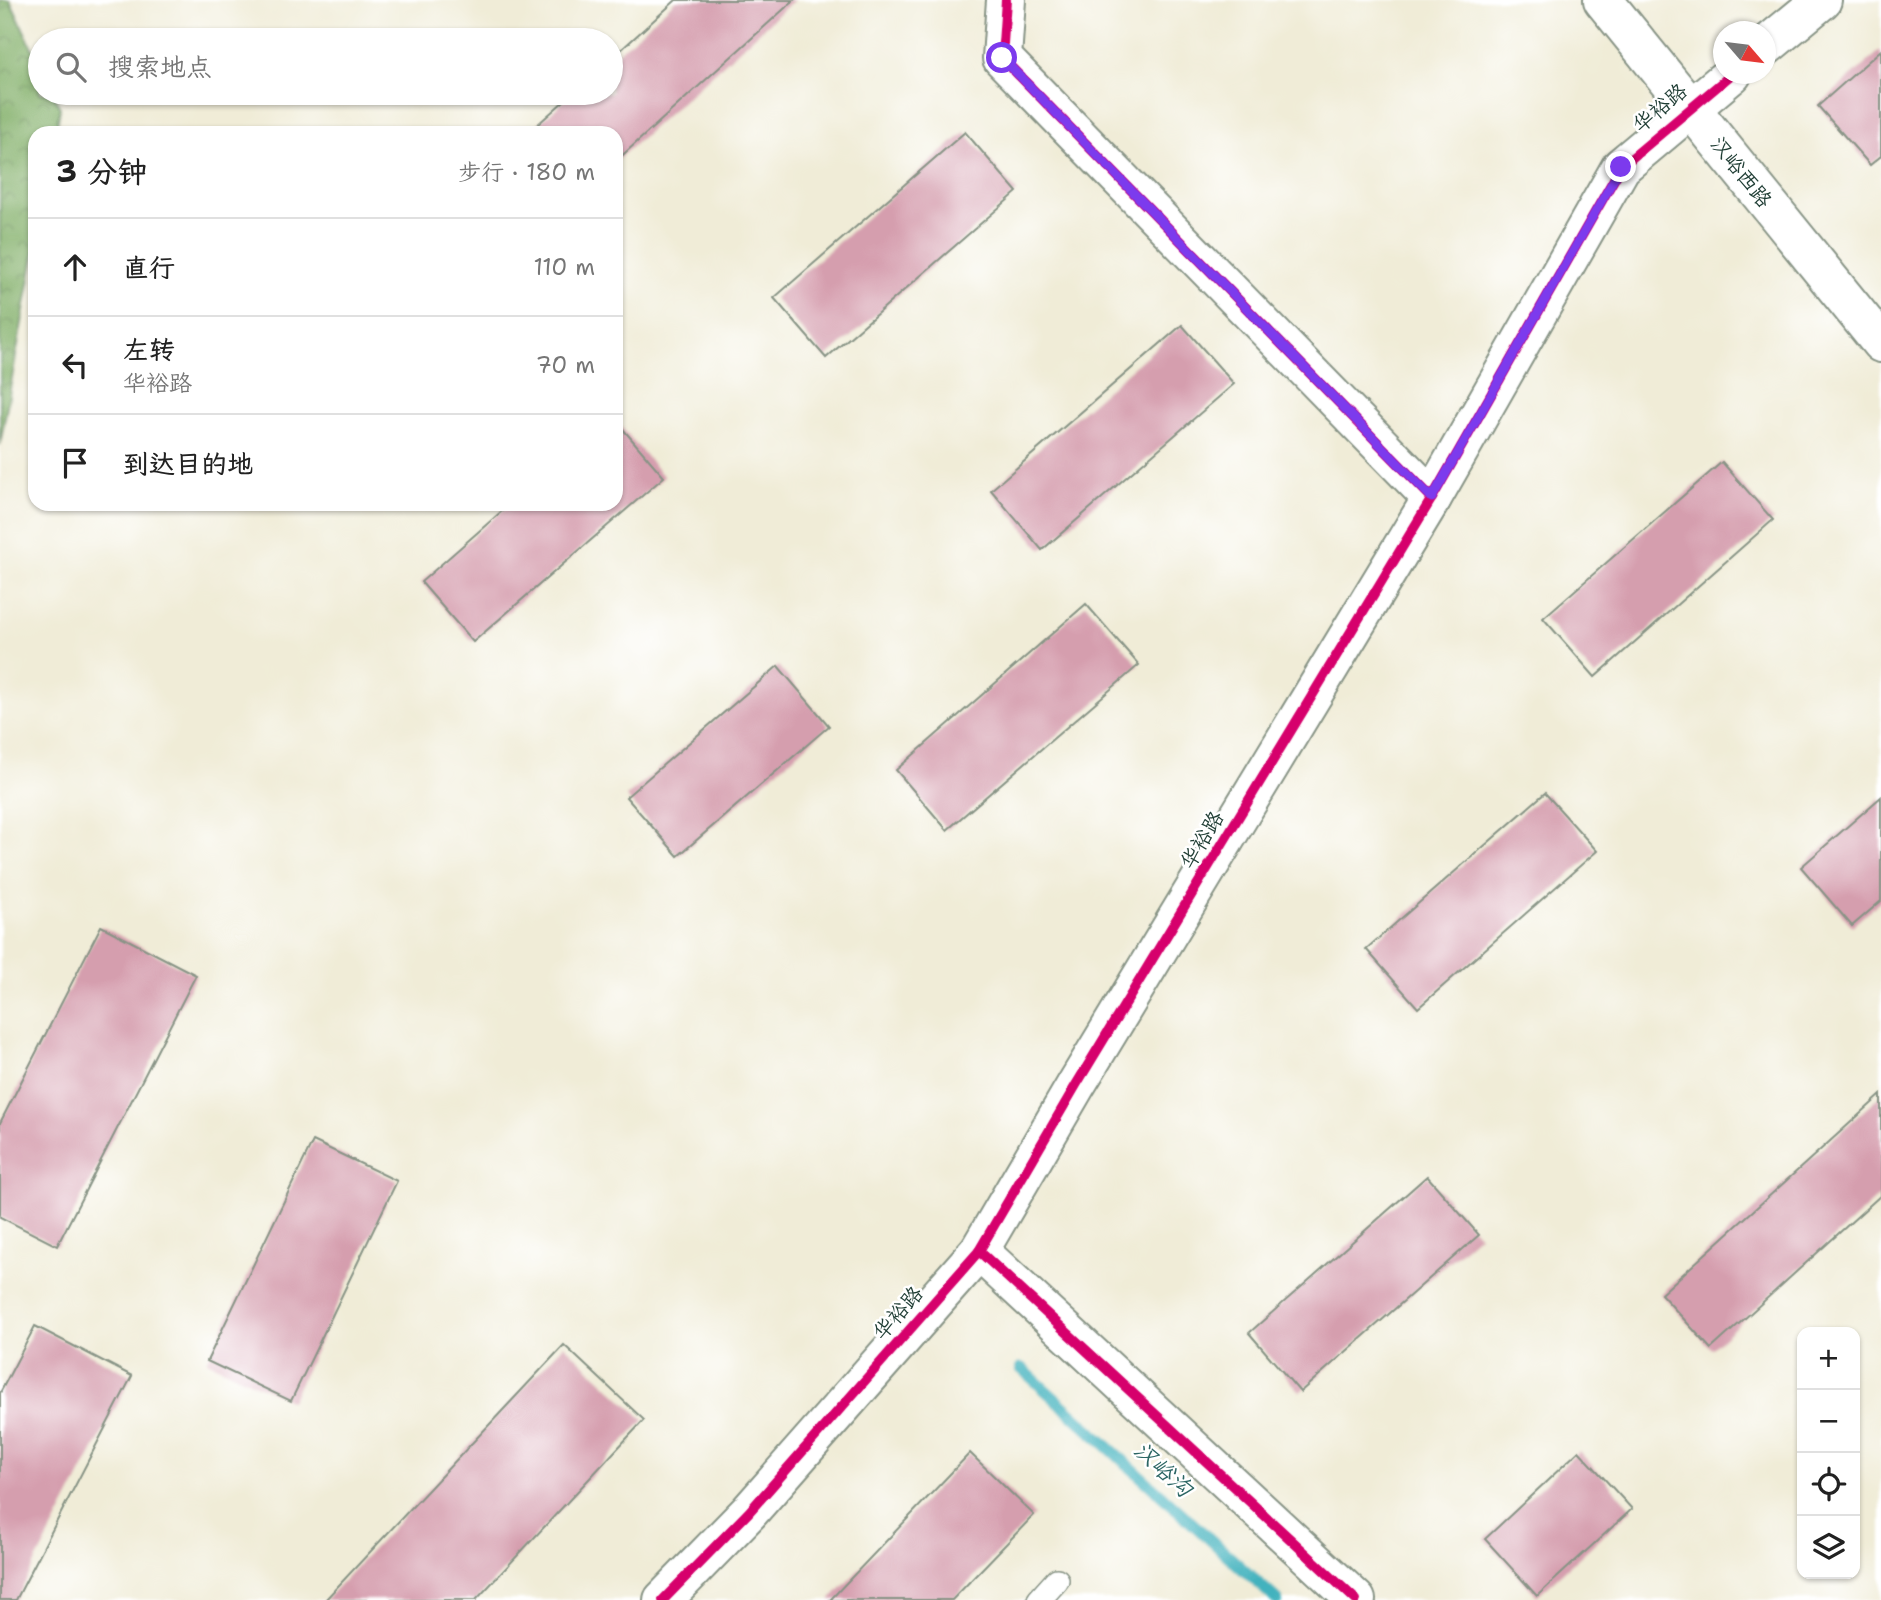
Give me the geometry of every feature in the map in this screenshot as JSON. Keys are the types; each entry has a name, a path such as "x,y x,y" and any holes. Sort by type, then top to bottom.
{"street":[{"path":"1006,0 1002,58 1432,498"},
{"name":"汉峪西路","path":"1603,0 1881,343"},
{"path":"1776,38 1822,0"},
{"name":"华裕路","path":"663,1600 749,1512 979,1251 1083,1074 1432,498 1621,167 1719,84"},
{"path":"979,1251 1356,1600"}],"lane":[{"path":"1039,1600 1057,1580"}],"green space":[{"path":"0,0 10,0 28,39 28,105 59,105 60,108 57,126 28,126 28,289 0,445"}],"building":[{"path":"676,0 794,0 623,155 623,126 536,126 560,105 623,105 623,48"},
{"path":"1881,50 1881,156 1870,165 1818,106"},
{"path":"965,132 1017,192 826,358 774,298"},
{"path":"1182,325 1234,384 1042,550 991,490"},
{"path":"623,429 664,477 473,642 421,582 502,511 623,511"},
{"path":"1722,462 1773,520 1595,677 1543,618"},
{"path":"1086,604 1139,665 947,830 896,770"},
{"path":"778,666 829,726 678,856 626,797"},
{"path":"1545,793 1597,851 1418,1008 1366,949"},
{"path":"1881,797 1881,901 1852,926 1801,867"},
{"path":"101,926 196,975 57,1246 0,1217 0,1123"},
{"path":"1881,1095 1881,1195 1711,1349 1661,1294"},
{"path":"313,1141 397,1181 291,1401 207,1361"},
{"path":"1427,1176 1479,1235 1300,1392 1249,1333"},
{"path":"35,1326 132,1376 16,1600 0,1600 0,1393"},
{"path":"564,1345 644,1420 476,1600 325,1600"},
{"path":"1579,1451 1632,1509 1537,1596 1485,1539"},
{"path":"970,1453 1034,1515 952,1600 830,1600"}],"waterway":[{"name":"汉峪沟","path":"1021,1368 1277,1600"}],"cycle path":[{"path":"1006,0 1002,58 1432,498"},
{"path":"663,1600 749,1512 979,1251 1076,1085 1432,498 1621,167 1720,84"},
{"path":"979,1251 1356,1600"}],"route":[{"path":"1002,58 1432,498 1621,167"}]}
